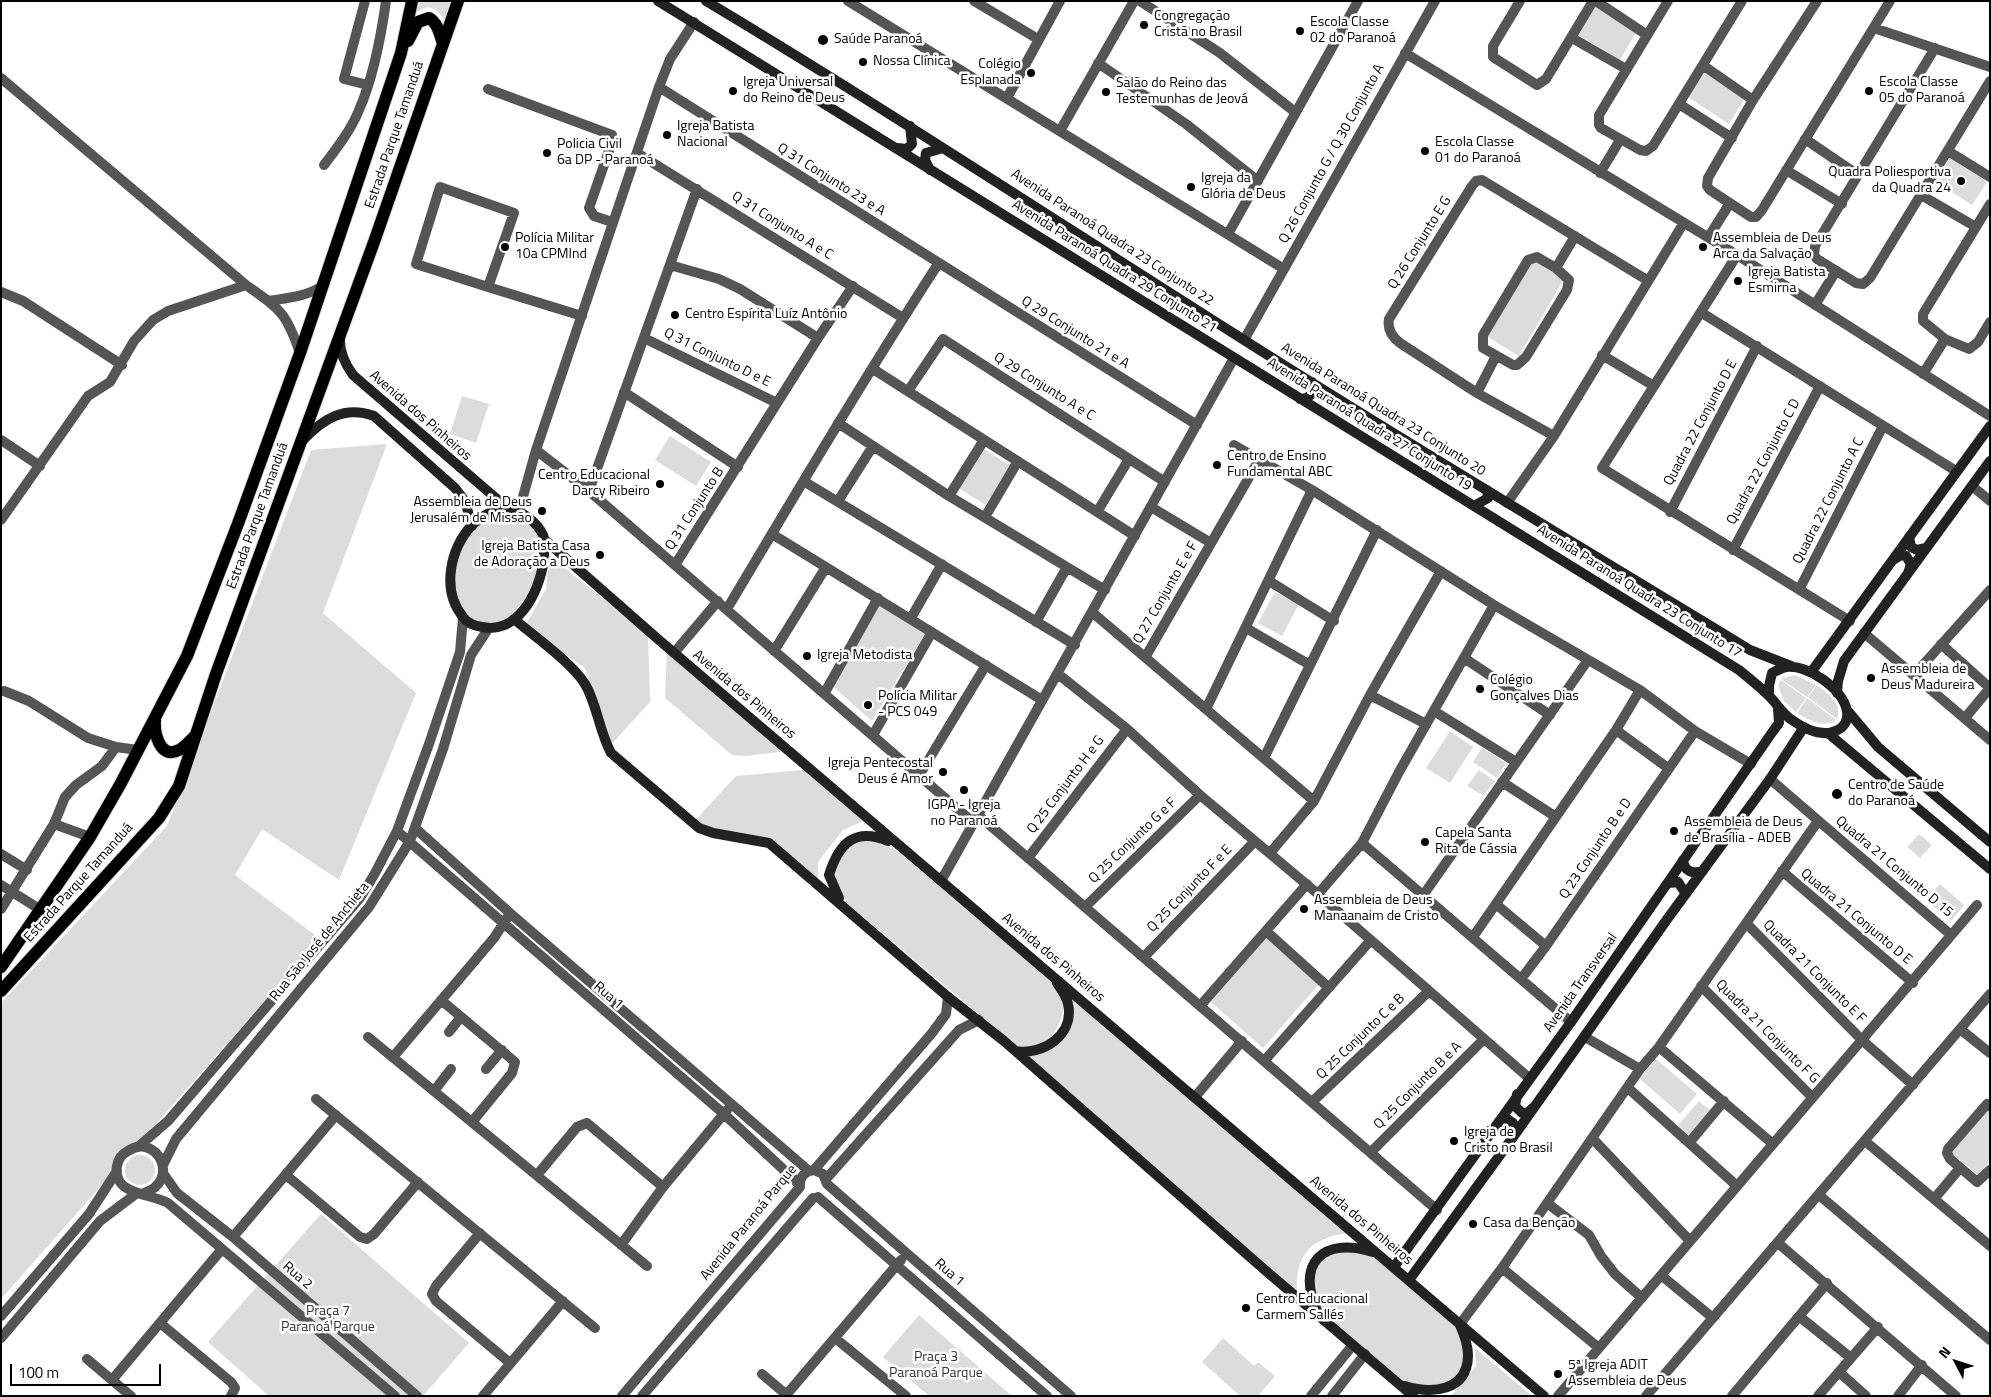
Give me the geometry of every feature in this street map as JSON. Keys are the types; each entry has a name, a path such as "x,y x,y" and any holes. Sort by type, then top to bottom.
{"main road":[{"name":"Estrada Parque Tamanduá","path":"3,960 41,910 90,836 156,718 187,656 239,521 300,353 401,53 412,1"},
{"name":"Estrada Parque Tamanduá","path":"1,990 159,818 178,786 458,1"},
{"path":"444,42 452,28 462,1"},
{"path":"401,53 418,22 423,18 433,20 444,42"},
{"path":"156,718 155,736 160,746 171,752 179,750 196,736"}],"street":[{"path":"365,1 344,79 368,85"},
{"path":"324,165 351,124 368,85 381,34 386,1"},
{"name":"Avenida Paranoá Quadra 29 Conjunto 21","path":"658,1 1234,358"},
{"name":"Avenida Paranoá Quadra 23 Conjunto 22","path":"706,1 965,160 1244,340"},
{"path":"848,1 1284,269"},
{"path":"974,1 1038,39"},
{"path":"1007,98 1060,1"},
{"path":"1060,131 1134,1"},
{"path":"1140,1 1220,53 1295,112"},
{"path":"1228,234 1358,1"},
{"name":"Q 26 Conjunto G / Q 30 Conjunto A","path":"1244,340 1435,1"},
{"path":"1520,1 1493,46 1493,57 1538,85 1546,79 1595,1 1646,35"},
{"path":"1668,1 1599,115 1598,124 1620,140 1640,150 1646,151 1653,146 1704,66 1742,1"},
{"path":"1815,2 1753,100 1708,178 1707,186 1751,217 1756,217 1762,210 1890,1"},
{"path":"519,511 536,450 659,87 670,59 694,22"},
{"path":"1874,28 1990,67"},
{"path":"1572,38 1626,69"},
{"path":"1935,48 1815,246 1814,255 1836,271 1856,283 1863,284 1870,278 1990,81"},
{"path":"1405,53 1683,224 1737,255 1990,416"},
{"path":"1098,63 1186,124 1258,181"},
{"path":"1704,66 1753,100"},
{"path":"1,78 246,286 279,309 290,324 300,353"},
{"name":"Q 31 Conjunto 23 e A","path":"659,87 938,264"},
{"path":"488,89 612,135 612,142 589,208 594,216 612,222"},
{"path":"1679,104 1732,138"},
{"path":"896,148 906,149 912,144 910,126"},
{"path":"1805,139 1858,175"},
{"path":"1600,173 1620,140"},
{"path":"930,170 925,160 926,153 943,148"},
{"path":"1948,151 1990,177"},
{"name":"Q 31 Conjunto A e C","path":"637,153 903,318"},
{"path":"1786,170 1842,204"},
{"name":"Q 26 Conjunto E G","path":"1477,393 1393,338 1388,326 1389,319 1472,186 1476,181 1482,180 1575,236"},
{"path":"488,287 514,213 440,187 416,264 488,287 582,316"},
{"path":"589,491 697,189"},
{"path":"1921,195 1976,227"},
{"path":"1708,238 1730,203"},
{"path":"1990,204 1923,314 1922,321 1945,338 1969,349 1978,342 1990,322"},
{"path":"1507,503 1554,436 1647,280 1683,224"},
{"path":"1556,268 1575,236 1647,280"},
{"path":"1737,255 1602,468 1670,512 1800,588 1850,621"},
{"path":"1537,257 1556,268 1569,280 1567,290 1526,357 1517,365 1483,348 1483,335 1528,260 1537,257"},
{"path":"727,609 805,482 838,423 938,264"},
{"name":"Q 29 Conjunto 21 e A","path":"938,264 1197,425"},
{"path":"670,265 719,279 740,289 818,338"},
{"path":"1815,305 1836,271"},
{"path":"1,520 88,396 110,382 122,366 134,341 153,320 168,311 246,286"},
{"path":"268,300 294,298 314,292 322,286"},
{"name":"Q 31 Conjunto B","path":"675,565 818,338 853,286"},
{"path":"1,292 22,301 122,366"},
{"path":"1702,313 1956,471"},
{"name":"Avenida dos Pinheiros","path":"341,332 340,347 346,366 353,375 505,506"},
{"name":"Q 31 Conjunto D e E","path":"644,338 777,403"},
{"path":"1923,374 1945,338"},
{"name":"Q 29 Conjunto A e C","path":"908,392 943,339 1165,482"},
{"name":"Avenida Paranoá Quadra 23 Conjunto 20","path":"1244,340 1507,503 1750,650 1775,662 1795,667"},
{"name":"Quadra 22 Conjunto D E","path":"1670,512 1756,346"},
{"path":"1602,355 1654,386"},
{"path":"1496,356 1477,393 1554,436"},
{"path":"941,881 1042,700 1075,645 1234,358"},
{"name":"Avenida Paranoá Quadra 27 Conjunto 19","path":"1234,358 1490,516"},
{"path":"873,369 1135,536"},
{"path":"1300,399 1307,398 1315,391 1312,382"},
{"name":"Quadra 22 Conjunto C D","path":"1734,550 1820,386"},
{"path":"624,392 738,467"},
{"path":"1329,416 1327,409 1329,404 1339,399"},
{"path":"300,444 317,425 336,413 361,411 374,416 456,488 464,501 472,526"},
{"path":"838,423 949,496 1105,590"},
{"name":"Quadra 22 Conjunto A C","path":"1800,588 1883,426"},
{"path":"1812,671 1990,426"},
{"path":"1,440 40,466"},
{"path":"949,496 984,440"},
{"path":"1234,445 1312,490 1494,605 1640,690 1695,731 1751,764"},
{"path":"838,501 872,446"},
{"path":"536,450 589,491 824,694 920,774 1086,906 1437,1210"},
{"path":"1097,512 1129,459"},
{"name":"Q 27 Conjunto E e F","path":"1146,656 1259,460"},
{"path":"985,517 1018,461"},
{"path":"1837,693 1844,661 1990,462"},
{"path":"805,482 1075,645"},
{"path":"1972,486 1990,500"},
{"path":"1206,709 1312,490"},
{"path":"1474,506 1488,498 1487,490"},
{"path":"505,506 519,511 532,521 545,540 540,582 530,601 514,619 499,626 488,628 474,626 463,618 455,604 450,580 451,566 456,551 472,526 486,514 505,506"},
{"path":"1151,507 1211,543"},
{"name":"Avenida Paranoá Quadra 23 Conjunto 17","path":"1490,516 1739,670 1769,696"},
{"path":"1264,758 1334,621 1377,530"},
{"path":"1542,547 1548,534 1555,531"},
{"path":"772,534 1042,700"},
{"path":"1909,537 1911,547 1917,550 1926,548"},
{"name":"Avenida dos Pinheiros","path":"545,540 674,653 1544,1396"},
{"path":"1892,560 1901,555 1906,556 1911,564 1908,573"},
{"path":"911,618 942,564"},
{"path":"774,651 826,567"},
{"path":"1036,622 1066,568"},
{"path":"1270,853 1314,801 1370,695 1441,571"},
{"path":"1268,581 1334,621"},
{"path":"1914,675 1990,590"},
{"path":"824,694 878,598"},
{"path":"674,653 718,601"},
{"path":"1318,894 1362,843 1398,772 1494,605"},
{"path":"1092,613 1146,656 1314,801"},
{"name":"Rua São José de Anchieta","path":"1,1316 89,1214 117,1171 120,1158 131,1149 138,1147 168,1122 360,898 397,832 460,652 463,618"},
{"path":"514,619 576,673 586,685 604,740 611,753 699,828 713,833 769,843 844,905 948,997 1004,1041 1320,1318 1413,1396"},
{"name":"Rua São José de Anchieta","path":"1,1338 100,1221 140,1193 157,1186 176,1139 369,907 416,828 471,656 488,628"},
{"path":"1246,628 1310,666"},
{"path":"873,735 932,632"},
{"path":"1864,633 1990,740"},
{"path":"1941,644 1990,688 1965,718"},
{"path":"1464,658 1550,715"},
{"path":"1424,894 1588,660"},
{"path":"920,774 986,665"},
{"path":"1847,710 1845,724 1829,734 1820,734 1804,727 1778,709 1769,696 1772,673 1784,667 1795,667 1812,671 1837,693 1847,710 1878,746 1990,842"},
{"path":"1058,674 1126,729 1200,795 1307,884 1529,1078"},
{"path":"1472,937 1497,905 1616,730 1640,690"},
{"path":"4,691 28,701 88,738 116,747 138,750"},
{"path":"1370,695 1426,724"},
{"name":"Avenida Transversal","path":"1394,1267 1437,1210 1518,1093 1572,1022 1751,764 1778,723 1778,709"},
{"path":"1434,711 1516,762"},
{"path":"1409,1280 1770,779 1804,727"},
{"name":"Q 25 Conjunto H e G","path":"1028,858 1126,729"},
{"path":"1616,730 1668,768"},
{"name":"Q 23 Conjunto B e D","path":"1521,979 1546,946 1695,731"},
{"path":"1829,734 1990,868"},
{"path":"1,910 54,824 65,798 76,785 102,766 116,747"},
{"name":"Quadra 21 Conjunto D 15","path":"1770,779 1951,935"},
{"path":"1502,782 1556,817"},
{"name":"Q 25 Conjunto G e F","path":"1086,906 1200,795"},
{"path":"1399,1384 1432,1392 1446,1388 1457,1380 1465,1370 1468,1356 1460,1324 1502,1268 1640,1069 1659,1046 1818,821"},
{"path":"54,824 90,836"},
{"name":"Rua 1","path":"416,828 511,914 733,1104 812,1170 823,1174 827,1182 906,1254 1070,1396"},
{"name":"Rua 1","path":"397,832 410,841 724,1114 800,1185 804,1195 816,1197 898,1264 1046,1396"},
{"path":"844,905 832,886 829,875 835,857 841,848 859,835 875,835 899,845"},
{"name":"Q 25 Conjunto F e E","path":"1144,956 1255,841"},
{"path":"1362,843 1572,1022"},
{"path":"1,854 27,870"},
{"path":"1683,860 1683,866 1687,870 1693,873 1703,871"},
{"name":"Quadra 21 Conjunto D E","path":"1782,871 1913,983"},
{"path":"1669,883 1678,882 1686,894"},
{"path":"1200,1006 1307,884"},
{"path":"1,885 41,910"},
{"path":"1497,905 1546,946"},
{"path":"1558,1396 1662,1276 1812,1097 1913,983 1977,905"},
{"path":"393,1057 494,938 511,914"},
{"name":"Quadra 21 Conjunto E F","path":"1746,923 1863,1041 1913,1085"},
{"path":"1266,932 1328,987"},
{"path":"1265,1060 1370,941"},
{"path":"1004,1041 1016,1052 1031,1053 1041,1051 1053,1043 1064,1031 1069,1014 1068,1003 1054,978"},
{"name":"Quadra 21 Conjunto F G","path":"1702,986 1812,1097"},
{"name":"Q 25 Conjunto C e B","path":"1312,1102 1429,991"},
{"path":"1651,1394 1713,1318 1990,994"},
{"name":"Avenida Paranoá Parque","path":"622,1396 800,1185 804,1173 812,1170 932,1034 946,1014 948,997"},
{"path":"441,1000 515,1062 515,1069 472,1122"},
{"path":"448,1032 461,1017"},
{"path":"642,1396 816,1197 823,1194 827,1182 959,1030 979,1020"},
{"path":"1960,1029 1990,1053"},
{"path":"368,1036 647,1266"},
{"path":"1585,1037 1640,1069"},
{"name":"Q 25 Conjunto B e A","path":"1371,1152 1484,1040"},
{"path":"1195,1098 1242,1041"},
{"path":"1659,1046 1773,1144"},
{"path":"486,1069 502,1050"},
{"path":"434,1091 451,1069"},
{"path":"1628,1088 1737,1186"},
{"path":"1518,1093 1515,1106 1522,1113 1527,1113 1535,1106"},
{"path":"316,1098 595,1328"},
{"path":"1689,1143 1724,1102"},
{"path":"621,1244 663,1187 733,1104"},
{"path":"1990,1106 1987,1104 1948,1149 1947,1153 1950,1159 1977,1182 1980,1182 1990,1170"},
{"path":"112,1380 230,1235 286,1175 336,1115"},
{"path":"1497,1123 1507,1118 1513,1124 1516,1134"},
{"path":"537,1175 577,1128 587,1123 663,1187"},
{"path":"1592,1139 1690,1241"},
{"path":"1866,1141 1990,1246"},
{"path":"138,1147 151,1150 160,1159 163,1169"},
{"path":"1934,1199 1960,1168"},
{"name":"Rua 2","path":"163,1169 177,1193 230,1235 417,1396"},
{"path":"117,1171 125,1188 140,1193"},
{"path":"286,1175 360,1237 367,1239 374,1234 418,1182"},
{"name":"Rua 2","path":"140,1193 168,1203 395,1396"},
{"path":"1820,1195 1990,1340"},
{"path":"1547,1204 1589,1235 1601,1256 1615,1274 1642,1298"},
{"path":"480,1233 436,1286 432,1294 436,1301 510,1363"},
{"path":"1778,1243 1956,1396"},
{"path":"1320,1318 1311,1297 1308,1282 1311,1268 1319,1258 1330,1249 1344,1246 1379,1254"},
{"path":"762,1374 787,1395 906,1254"},
{"path":"1502,1268 1599,1348"},
{"path":"1662,1276 1713,1318"},
{"path":"1732,1396 1827,1284"},
{"path":"483,1396 563,1301"},
{"path":"1800,1317 1851,1358"},
{"path":"160,1323 231,1382 235,1388 231,1396"},
{"path":"1818,1396 1878,1327"},
{"path":"835,1338 906,1396"},
{"path":"1310,1396 1353,1345"},
{"path":"1332,1396 1365,1354"},
{"path":"87,1359 131,1396"},
{"path":"1898,1396 1922,1365"},
{"path":"1839,1372 1866,1396"}],"green space":[{"path":"416,1 451,1 444,19 437,11 430,8 422,9 414,15"},
{"path":"1594,1 1639,27 1620,60 1575,33"},
{"path":"1702,70 1745,98 1729,124 1685,95"},
{"name":"Quadra Poliesportiva da Quadra 24","path":"1950,158 1987,182 1972,205 1935,181"},
{"path":"1533,259 1566,276 1519,356 1486,336"},
{"path":"462,396 489,404 476,443 450,434"},
{"path":"670,436 711,462 696,486 655,460"},
{"path":"387,444 323,613 416,693 339,880 262,829 235,875 315,935 316,943 1,1299 1,1003 167,826 311,450"},
{"path":"982,448 1011,466 986,505 958,488"},
{"path":"504,510 521,518 536,530 541,541 540,563 531,590 516,612 507,620 497,624 485,624 475,621 461,607 455,586 456,564 462,546 473,531 488,519"},
{"path":"549,555 648,635 650,702 609,747 585,668 525,626 546,589"},
{"path":"1275,592 1299,604 1282,636 1258,623"},
{"path":"878,602 926,632 872,721 830,684"},
{"path":"667,648 788,751 746,756 732,755 665,698"},
{"path":"1795,675 1816,685 1807,697 1781,679"},
{"path":"1781,680 1806,698 1796,712 1784,701 1778,685"},
{"path":"1817,685 1830,695 1836,704 1838,708 1837,719 1808,697"},
{"path":"1807,698 1836,720 1831,723 1822,724 1811,721 1797,713"},
{"path":"1450,731 1473,747 1450,783 1426,768"},
{"path":"1482,748 1506,763 1497,778 1473,762"},
{"path":"803,770 864,821 843,830 818,862 818,883 775,843 689,827 736,776"},
{"path":"1479,770 1495,781 1484,796 1467,786"},
{"path":"1919,834 1932,845 1920,858 1907,847"},
{"path":"860,839 875,839 896,850 1052,981 1064,1004 1059,1023 1050,1037 1036,1045 1016,1046 847,903 833,876 844,852"},
{"path":"1940,884 1964,905 1951,921 1926,900"},
{"path":"1265,937 1319,984 1263,1048 1210,1001"},
{"path":"1071,996 1351,1233 1326,1238 1316,1243 1309,1250 1299,1268 1297,1293 1023,1056 1048,1050 1062,1039 1068,1021"},
{"path":"1656,1059 1697,1094 1680,1114 1639,1078"},
{"path":"1699,1101 1712,1112 1691,1137 1678,1125"},
{"path":"1990,1103 1990,1161 1978,1175 1950,1152"},
{"path":"140,1155 146,1156 154,1164 154,1176 146,1184 140,1185 134,1184 126,1176 125,1170 126,1164 134,1156"},
{"name":"Praça 7 Paranoá Parque","path":"321,1214 469,1343 423,1396 269,1396 208,1342"},
{"path":"1331,1250 1378,1255 1458,1325 1466,1356 1456,1379 1431,1390 1400,1381 1321,1317 1312,1297 1312,1269"},
{"name":"Praça 3 Paranoá Parque","path":"919,1315 1012,1396 929,1396 883,1357"},
{"path":"1223,1338 1254,1366 1258,1362 1275,1376 1258,1396 1240,1396 1202,1362"},
{"path":"1475,1348 1532,1396 1451,1396 1476,1366"}],"place":[{"name":"Congregação Cristã no Brasil","path":"1144,25"},
{"name":"Escola Classe 02 do Paranoá","path":"1300,31"},
{"name":"Saúde Paranoá","path":"823,40"},
{"name":"Nossa Clínica","path":"863,62"},
{"name":"Colégio Esplanada","path":"1031,73"},
{"name":"Igreja Universal do Reino de Deus","path":"733,91"},
{"name":"Escola Classe 05 do Paranoá","path":"1869,91"},
{"name":"Salão do Reino das Testemunhas de Jeová","path":"1106,92"},
{"name":"Igreja Batista Nacional","path":"667,135"},
{"name":"Escola Classe 01 do Paranoá","path":"1425,151"},
{"name":"Policia Civil 6a DP - Paranoá","path":"547,153"},
{"name":"Quadra Poliesportiva da Quadra 24","path":"1961,181"},
{"name":"Igreja da Glória de Deus","path":"1191,187"},
{"name":"Polícia Militar 10a CPMInd","path":"505,247"},
{"name":"Assembleia de Deus Arca da Salvação","path":"1703,247"},
{"name":"Igreja Batista Esmirna","path":"1738,281"},
{"name":"Centro Espírita Luíz Antônio","path":"675,315"},
{"name":"Centro de Ensino Fundamental ABC","path":"1217,465"},
{"name":"Centro Educacional Darcy Ribeiro","path":"660,484"},
{"name":"Assembleia de Deus Jerusalém de Missão","path":"542,511"},
{"name":"Igreja Batista Casa de Adoração a Deus","path":"600,555"},
{"name":"Igreja Metodista","path":"807,656"},
{"name":"Assembleia de Deus Madureira","path":"1871,678"},
{"name":"Colégio Gonçalves Dias","path":"1480,689"},
{"name":"Polícia Militar - PCS 049","path":"868,705"},
{"name":"Igreja Pentecostal Deus é Amor","path":"943,772"},
{"name":"IGPA - Igreja no Paranoá","path":"964,790"},
{"name":"Centro de Saúde do Paranoá","path":"1837,794"},
{"name":"Assembleia de Deus de Brasília - ADEB","path":"1674,831"},
{"name":"Capela Santa Rita de Cássia","path":"1425,842"},
{"name":"Assembleia de Deus Manaanaim de Cristo","path":"1304,909"},
{"name":"Igreja de Cristo no Brasil","path":"1454,1141"},
{"name":"Casa da Benção","path":"1473,1224"},
{"name":"Centro Educacional Carmem Sallés","path":"1246,1308"},
{"name":"5ª Igreja ADIT Assembleia de Deus","path":"1558,1374"}]}
